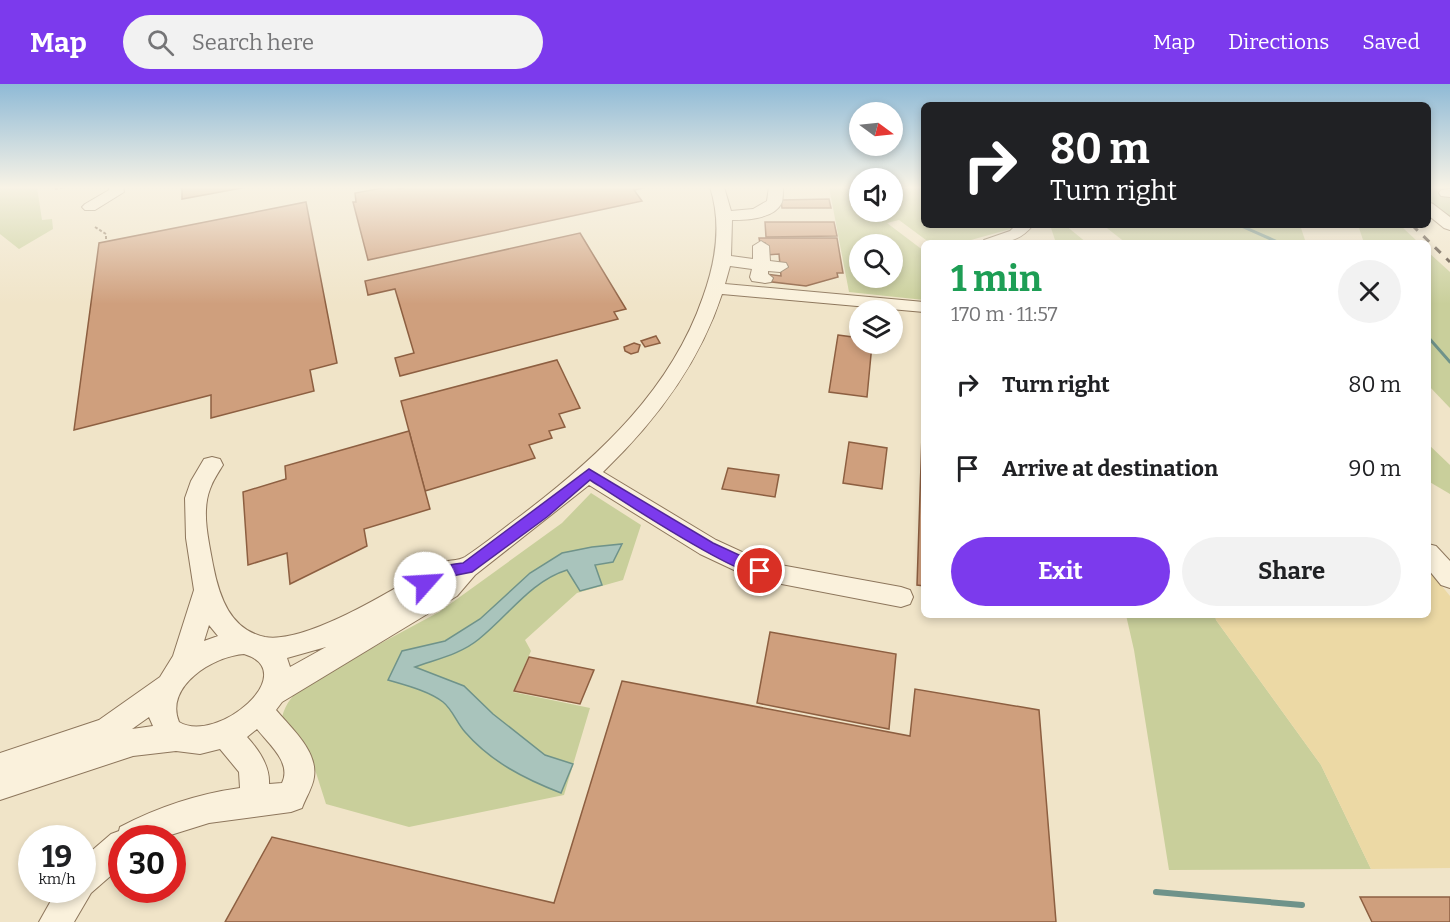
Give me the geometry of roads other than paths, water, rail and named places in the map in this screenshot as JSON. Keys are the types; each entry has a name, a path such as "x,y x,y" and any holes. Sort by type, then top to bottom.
{"street":[{"path":"0,785 133,742 178,737 197,740 226,734 241,726 299,675 353,648 452,587 466,568 542,513 589,474 627,434 669,383 702,328 716,288 723,260 723,226"},
{"path":"999,240 1016,234 1022,228"},
{"path":"761,246 764,271"},
{"path":"723,260 764,271 780,267"},
{"path":"716,288 921,307"},
{"path":"212,465 202,480 196,505 205,592 219,620 232,633 256,646 276,664 277,681 266,702"},
{"path":"589,474 708,547 760,571 901,597"},
{"path":"1431,556 1450,578"},
{"path":"0,767 109,729 208,652 229,645 286,647 329,635 369,616 444,571 466,568"},
{"path":"178,737 166,726 162,716 162,705 186,657 205,592"},
{"path":"158,825 210,806 291,797 300,777 297,757 266,702"},
{"path":"226,734 252,764 255,771 256,785 251,801"},
{"path":"96,867 108,856"},
{"path":"55,922 67,903"}],"water":[{"path":"622,544 613,562 595,565 602,585 580,591 567,570 554,575 520,600 490,630 472,644 448,656 415,667 464,686 493,714 545,755 573,764 561,793 534,782 497,761 475,743 452,712 437,698 388,680 402,651 445,641 480,619 530,573 562,553"}],"waterway":[{"path":"1246,228 1273,240"},
{"path":"1431,340 1450,362"},
{"path":"1156,892 1302,905"}],"railway":[{"path":"1415,228 1427,240"},
{"path":"1431,244 1450,262"}]}
